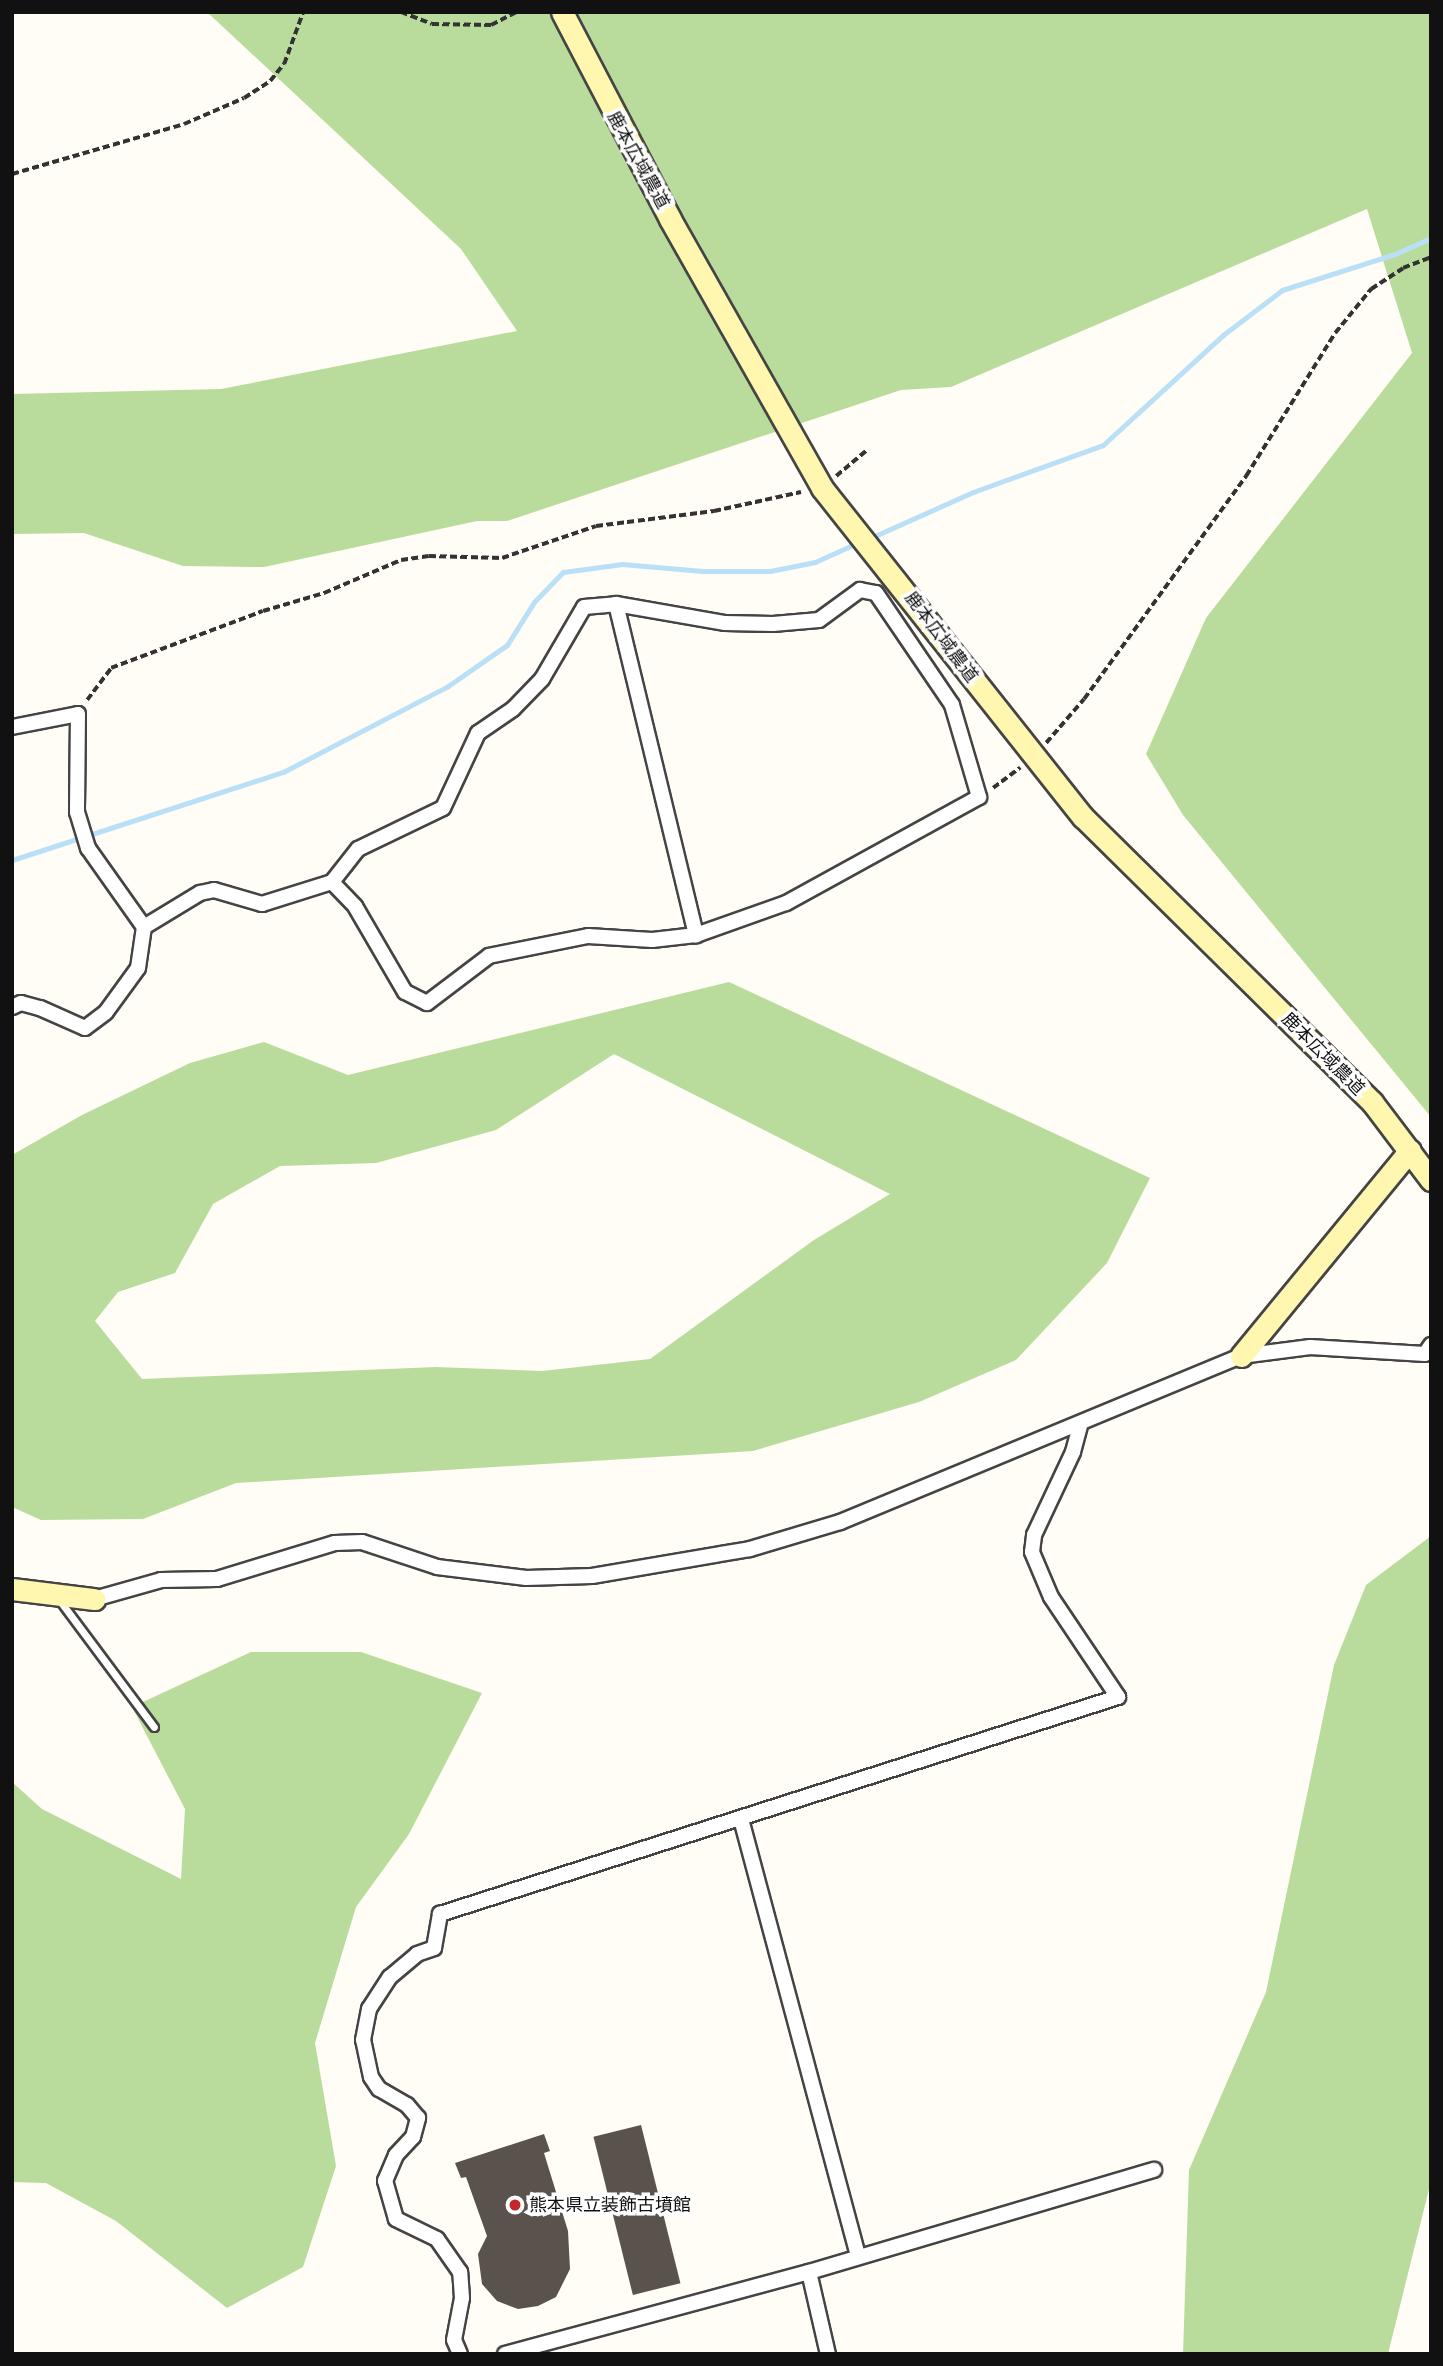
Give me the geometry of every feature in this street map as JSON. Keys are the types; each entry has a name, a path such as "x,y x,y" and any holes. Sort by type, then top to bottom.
{"street":[{"name":"鹿本広域農道","path":"562,12 650,184 822,488 845,514 1033,759 1184,920 1372,1102 1431,1180"},
{"path":"144,927 200,893 214,890 262,904 332,882 358,849 443,808 478,733 513,709 542,679 584,607 616,604 725,623 773,624 819,620 860,590 877,593 952,705 979,797 786,903 696,935 652,940 587,936 489,956 427,1003 405,992 355,906 332,882"},
{"path":"616,604 696,935"},
{"path":"12,727 78,713 81,824 88,848 144,927 138,968 107,1012 86,1028 40,1007 21,1003 12,1007"},
{"path":"1241,1356 1410,1150"},
{"path":"12,1589 94,1599 162,1580 217,1579 335,1543 362,1542 437,1567 526,1578 592,1576 750,1549 840,1522 1080,1426 1241,1356 1310,1347 1428,1350"},
{"path":"460,2354 454,2340 462,2298 460,2272 437,2239 396,2219 385,2181 396,2155 413,2137 418,2118 407,2105 379,2089 371,2077 363,2040 369,2009 390,1977 417,1954 434,1948 440,1914 1118,1697 1051,1597 1032,1552 1034,1535 1073,1452 1080,1426"},
{"path":"741,1819 858,2255"},
{"path":"505,2354 554,2347 1154,2169"},
{"path":"809,2272 828,2354"}],"lane":[{"path":"55,1594 154,1727"}],"path":[{"path":"12,174 184,124 244,97 270,81 284,64 303,12"},
{"path":"401,12 432,24 491,25 516,12"},
{"path":"979,797 1033,759 1084,699 1246,476 1335,333 1371,289 1403,268 1431,257"},
{"path":"78,713 111,668 263,611 324,593 401,560 429,556 502,558 596,526 714,511 822,488 866,451"}],"green space":[{"path":"207,12 1431,12 1431,1117 1183,815 1146,754 1206,618 1412,353 1367,209 951,387 901,390 507,521 477,521 264,567 183,566 84,533 12,534 12,394 221,389 517,331 461,249"},
{"path":"729,982 1150,1178 1107,1263 1016,1360 919,1402 753,1451 236,1483 143,1519 41,1520 12,1507 12,1155 82,1115 190,1063 264,1042 348,1075","holes":["614,1054 890,1194 814,1240 650,1359 542,1371 436,1367 142,1379 95,1321 118,1292 175,1273 213,1204 280,1166 376,1163 496,1130"]},
{"path":"1431,1536 1431,2181 1388,2354 1183,2354 1189,2170 1266,1992 1334,1665 1366,1585"},
{"path":"251,1652 361,1652 482,1693 409,1834 356,1907 315,2043 336,2166 303,2267 227,2308 116,2221 46,2183 12,2182 12,1782 42,1809 181,1879 185,1809 132,1707"}],"building":[{"path":"641,2125 680,2283 633,2295 593,2137"},
{"path":"544,2134 550,2151 544,2153 568,2231 570,2269 556,2297 538,2306 518,2309 497,2301 482,2284 478,2254 487,2236 466,2177 461,2178 455,2163"}],"waterway":[{"path":"868,539 973,492 1103,445 1223,335 1282,290 1395,254 1431,238"},
{"path":"12,860 283,772 448,686 507,645 534,602 563,572 622,564 703,571 770,571 815,562 859,542"}],"place":[{"name":"熊本県立装飾古墳館","path":"515,2205"}]}
